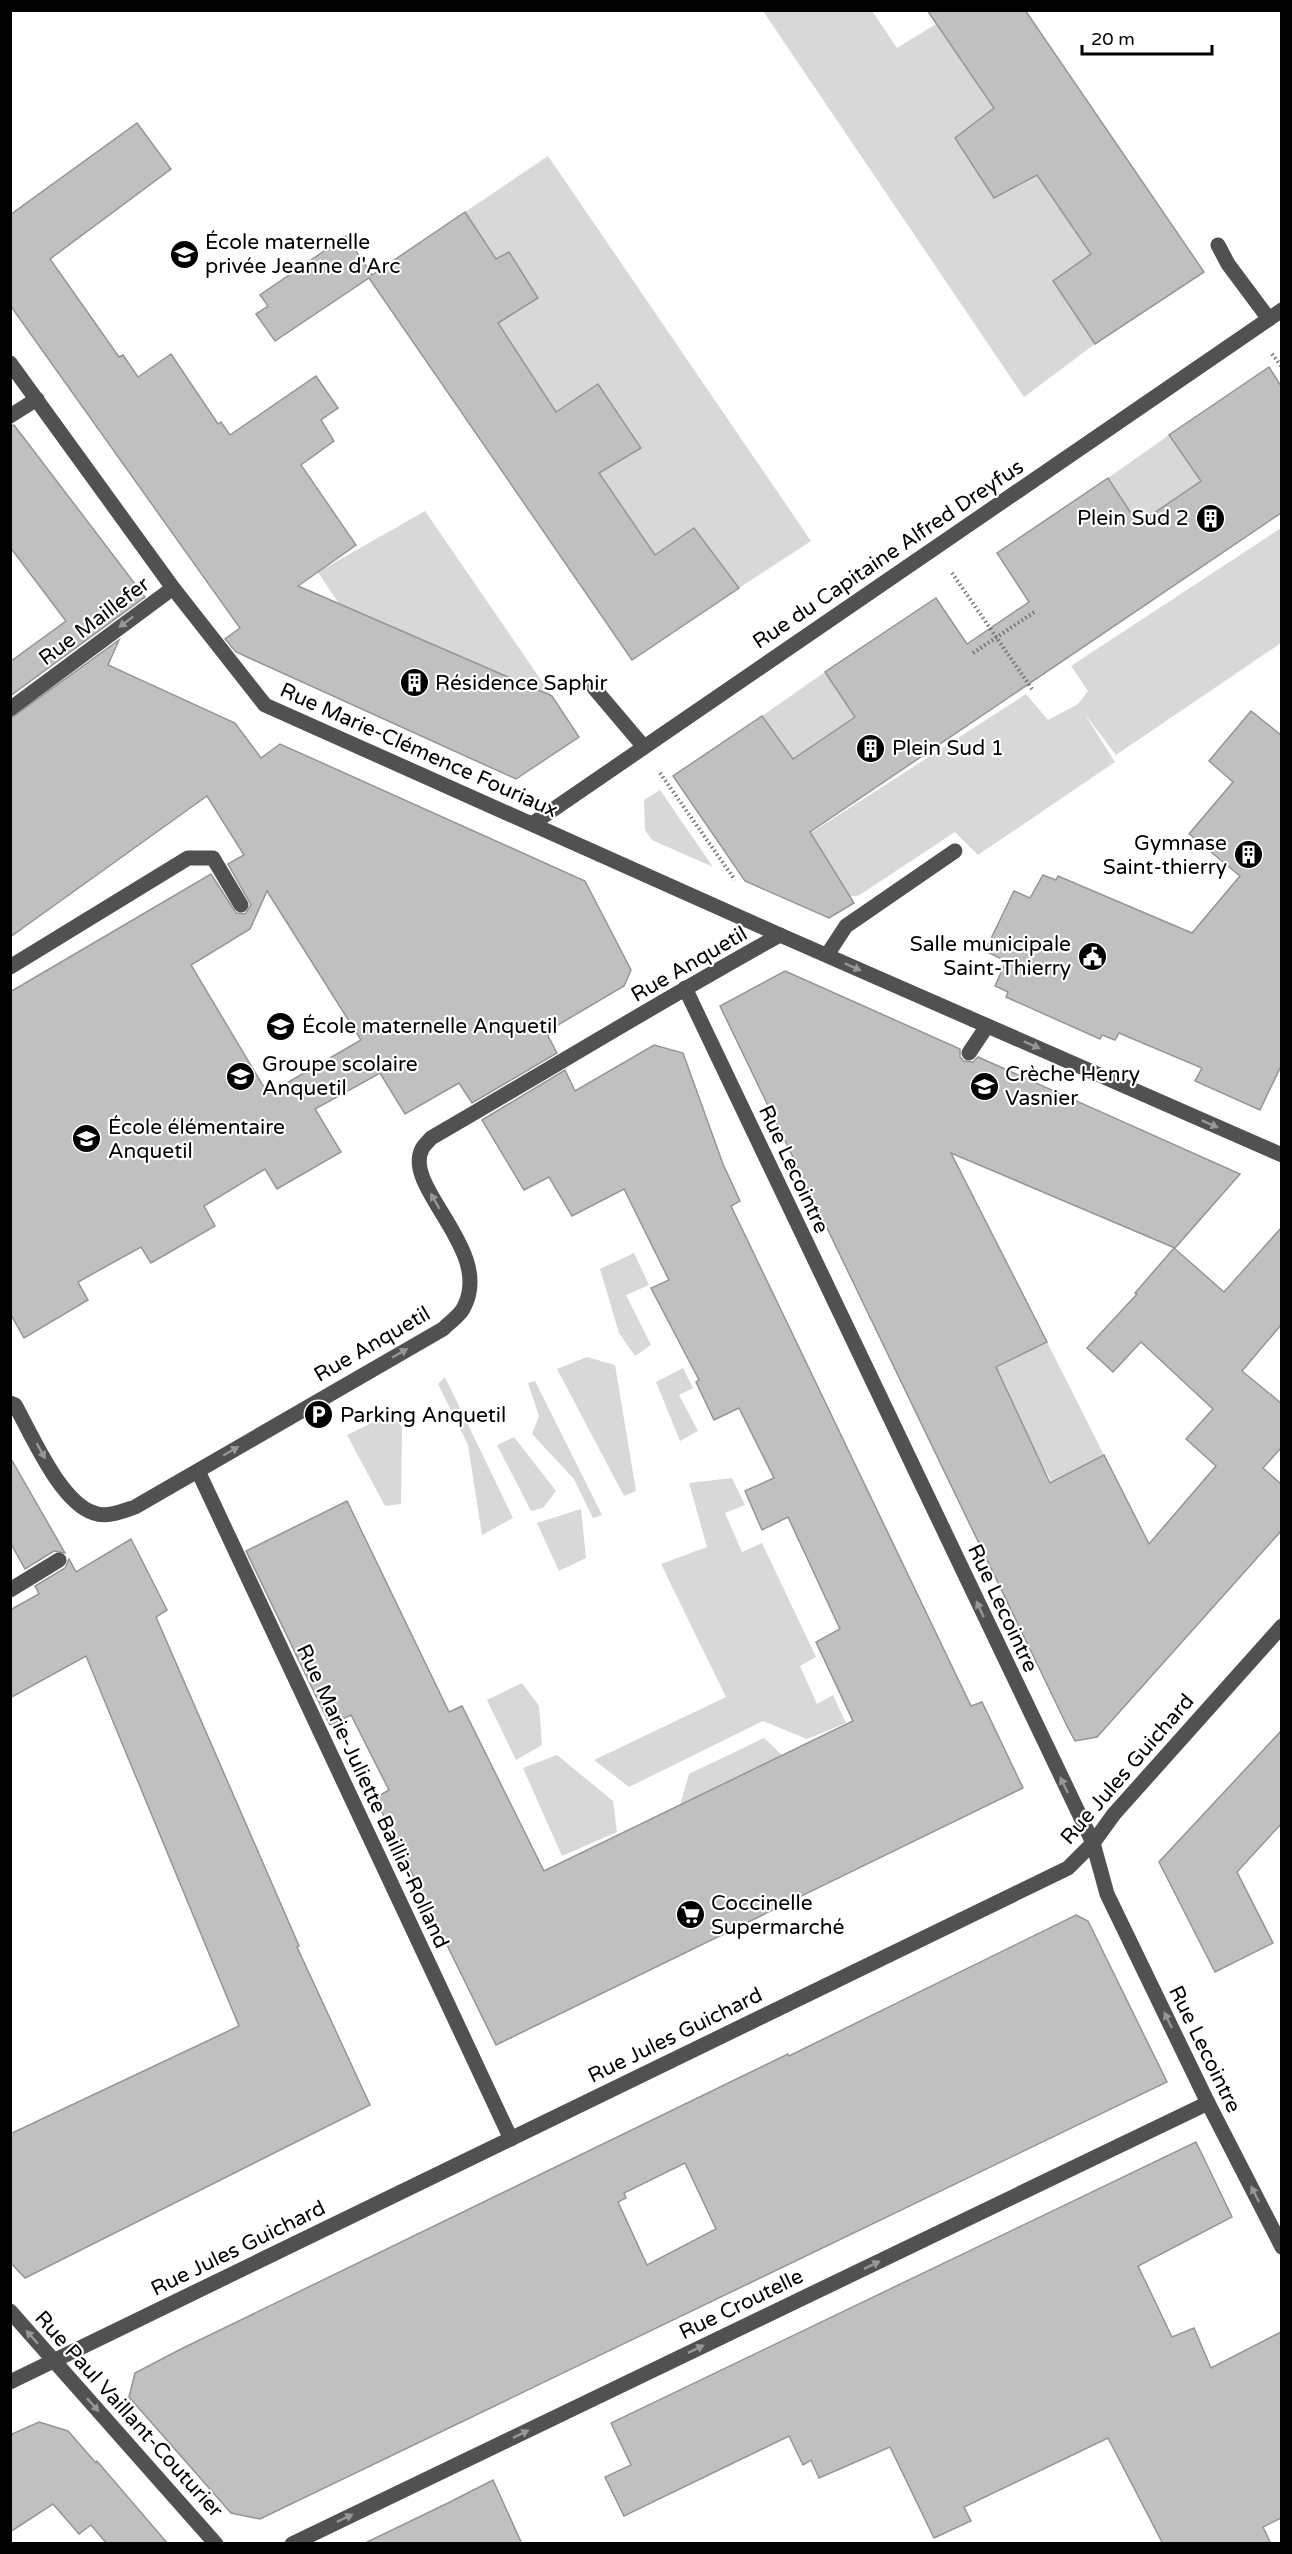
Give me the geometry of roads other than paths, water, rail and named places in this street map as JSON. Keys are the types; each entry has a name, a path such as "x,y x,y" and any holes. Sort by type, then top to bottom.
{"street":[{"name":"Rue du Capitaine Alfred Dreyfus","path":"532,824 1275,315 1228,264 1218,245"},
{"name":"Rue Marie-Clémence Fouriaux","path":"10,363 173,588 265,705 1281,1155"},
{"path":"10,416 37,399"},
{"name":"Rue Maillefer","path":"10,709 173,588"},
{"path":"594,688 644,747"},
{"path":"827,955 846,926 955,851"},
{"path":"10,967 188,858 213,858 241,905"},
{"name":"Rue Anquetil","path":"10,1403 15,1404 63,1490 77,1504 95,1514 115,1514 135,1507 443,1329 463,1310 470,1284 466,1256 424,1179 420,1164 421,1150 431,1138 643,1015 685,988 780,935"},
{"name":"Rue Lecointre","path":"685,988 1093,1843 1107,1894 1208,2103 1281,2247"},
{"path":"969,1053 987,1026"},
{"name":"Rue Marie-Juliette Baillia-Rolland","path":"198,1470 511,2139"},
{"path":"10,1590 59,1560"},
{"name":"Rue Jules Guichard","path":"10,2382 1068,1868 1093,1843 1114,1814 1281,1626"},
{"name":"Rue Croutelle","path":"292,2544 1208,2103"},
{"name":"Rue Paul Vaillant-Couturier","path":"10,2311 216,2544"}],"place":[{"name":"École maternelle privée Jeanne d'Arc","path":"184,254"},
{"name":"Plein Sud 2","path":"1210,518"},
{"name":"Résidence Saphir","path":"414,683"},
{"name":"Plein Sud 1","path":"871,748"},
{"name":"Gymnase Saint-thierry","path":"1248,855"},
{"name":"Salle municipale Saint-Thierry","path":"1092,956"},
{"name":"École maternelle Anquetil","path":"281,1026"},
{"name":"Groupe scolaire Anquetil","path":"241,1076"},
{"name":"Crèche Henry Vasnier","path":"984,1086"},
{"name":"École élémentaire Anquetil","path":"87,1139"},
{"name":"Parking Anquetil","path":"319,1415"},
{"name":"Coccinelle Supermarché","path":"690,1915"}]}
